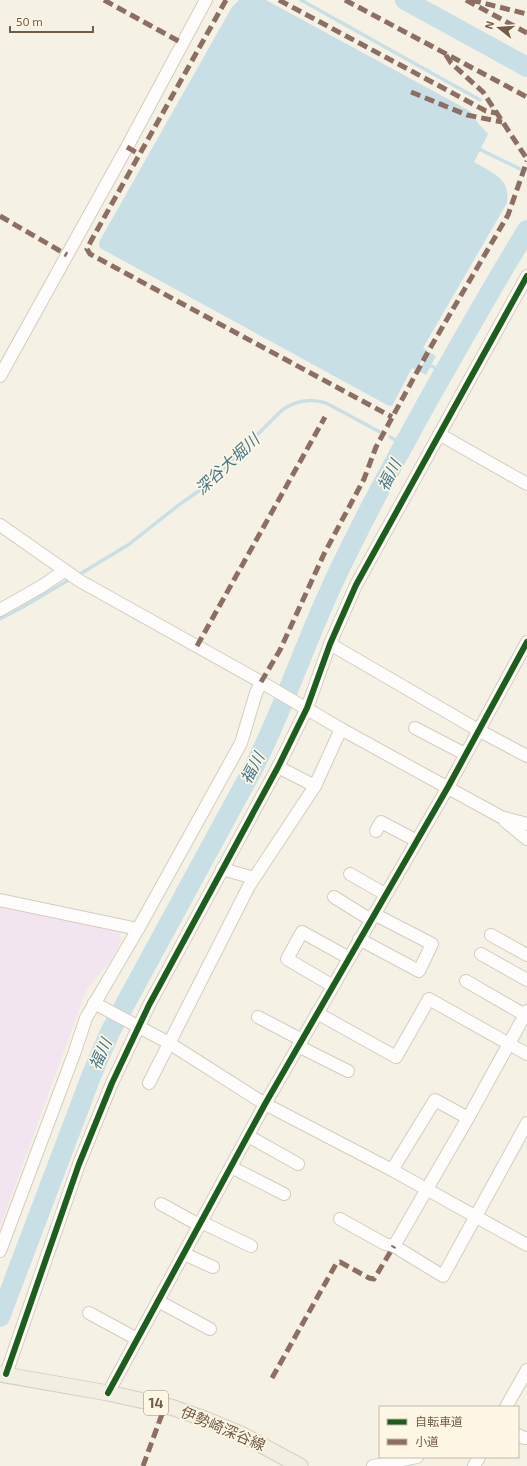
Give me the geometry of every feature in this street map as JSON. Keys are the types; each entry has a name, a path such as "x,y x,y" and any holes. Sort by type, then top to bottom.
{"main road":[{"name":"伊勢崎深谷線","path":"3,1374 108,1393 171,1407 242,1434 300,1466"}],"street":[{"path":"0,376 127,147 206,0"},
{"path":"3,1374 79,1164 137,1026 278,767 356,585 527,276"},
{"path":"439,434 527,484"},
{"path":"0,525 64,571 265,684 341,729 501,817 527,839"},
{"path":"0,610 42,586 64,571"},
{"path":"108,1393 265,1104 385,894 448,788 465,754 527,642"},
{"path":"330,644 478,730 527,756"},
{"path":"0,1252 86,1018 97,1005 241,743 256,693 265,684"},
{"path":"415,728 465,754"},
{"path":"149,1082 249,886 315,786 341,729"},
{"path":"278,767 315,786"},
{"path":"501,817 527,824"},
{"path":"376,831 381,822 417,841"},
{"path":"222,869 254,878"},
{"path":"350,874 385,894"},
{"path":"334,897 372,917 432,944 419,971 359,939"},
{"path":"0,900 138,929"},
{"path":"333,986 287,959 302,932 349,958"},
{"path":"491,935 527,955"},
{"path":"481,954 527,980"},
{"path":"394,1246 468,1118 526,1013 466,981"},
{"path":"317,1013 396,1057 429,999 527,1054"},
{"path":"97,1005 169,1043 265,1104 392,1170 527,1245"},
{"path":"258,1017 348,1071"},
{"path":"392,1170 435,1100 468,1118"},
{"path":"340,1219 385,1244 394,1246 443,1276 527,1123"},
{"path":"248,1136 298,1164"},
{"path":"231,1167 284,1194"},
{"path":"161,1204 200,1224 251,1246"},
{"path":"184,1254 214,1267"},
{"path":"158,1301 210,1329"},
{"path":"88,1313 137,1339"},
{"path":"507,1406 527,1370"},
{"path":"374,1466 412,1458"}],"shaded area":[{"path":"0,903 119,931 122,939 112,959 86,991 0,1227"}],"water":[{"path":"239,0 266,0 470,111 488,134 474,162 499,177 506,188 507,203 423,348 436,356 426,375 412,368 392,406 387,405 100,248 99,242 232,7"}],"pier":[{"path":"428,350 430,351 418,373 416,371"}],"waterway":[{"path":"301,0 480,100"},
{"path":"405,0 527,67"},
{"path":"477,148 520,169"},
{"name":"福川","path":"0,1317 92,1074 110,1032 255,765 276,719 324,602 369,510 430,397 527,230"},
{"path":"427,364 444,372"},
{"name":"深谷大堀川","path":"80,574 128,545 180,504 206,486 281,411 292,404 308,400 320,401 380,432"},
{"name":"深谷大堀川","path":"390,437 404,445"},
{"name":"深谷大堀川","path":"0,619 67,581"}],"marked path":[{"path":"104,0 182,43"},
{"path":"226,0 87,249 90,254 392,417"},
{"path":"279,0 486,111 496,113"},
{"path":"345,0 527,97"},
{"path":"466,0 527,33"},
{"path":"471,0 527,14"},
{"path":"446,55 451,63 483,92 527,159"},
{"path":"411,92 467,115 502,122"},
{"path":"127,147 139,154"},
{"path":"261,682 280,650 324,554 364,479 376,447 429,350 508,215 527,161"},
{"path":"0,216 67,255"},
{"path":"197,646 325,417"},
{"path":"272,1378 336,1264 340,1262 369,1278 374,1279 394,1246"},
{"path":"143,1466 165,1406"}],"cycle path":[{"path":"6,1374 79,1164 112,1083 149,1005 278,767 307,708 330,644 356,585 527,276"},
{"path":"108,1393 265,1104 448,787 527,642"}]}
